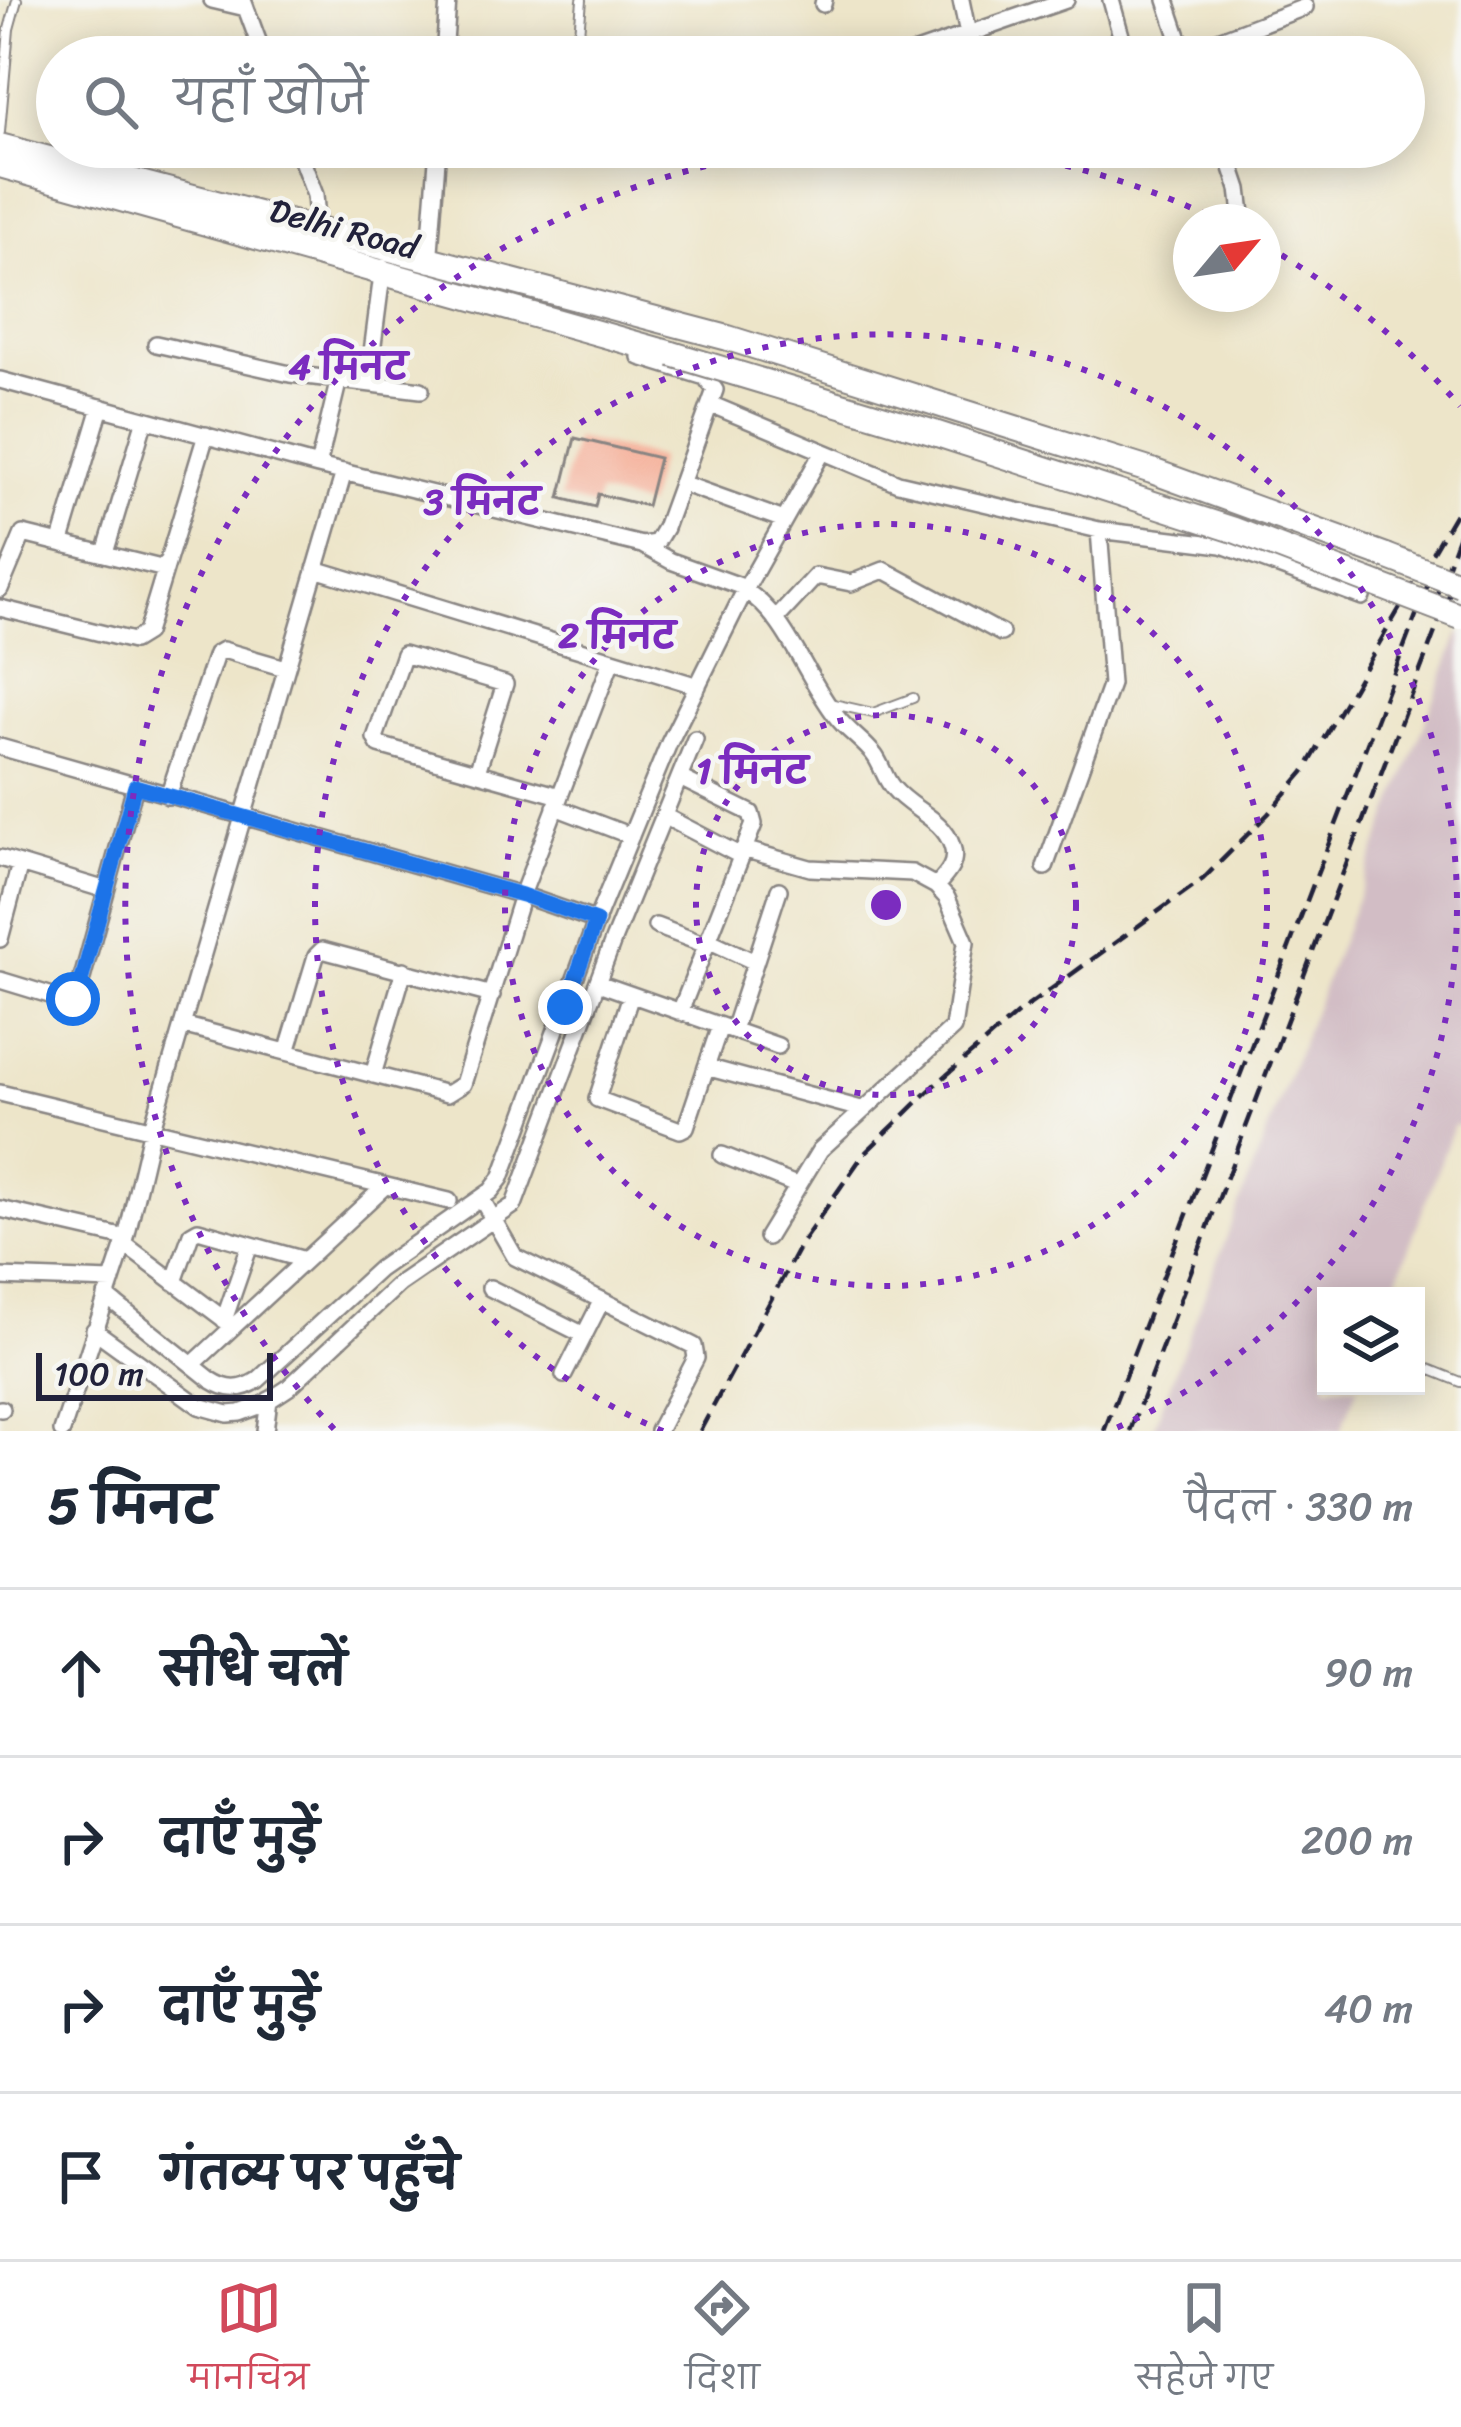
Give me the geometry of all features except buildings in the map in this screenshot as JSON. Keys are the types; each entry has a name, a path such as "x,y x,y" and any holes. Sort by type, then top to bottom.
{"main road":[{"path":"2,155 36,164"},
{"path":"50,168 384,260 429,259 691,328 1152,471 1461,585"},
{"name":"Delhi Road","path":"384,260 428,285 672,353 1197,518 1461,617"}],"street":[{"path":"212,0 244,4 256,36"},
{"path":"445,36 448,0"},
{"path":"961,0 965,35"},
{"path":"962,36 1066,0"},
{"path":"1111,0 1121,36"},
{"path":"1166,0 1178,36"},
{"path":"1232,36 1305,7"},
{"path":"305,168 315,195 317,241"},
{"path":"428,285 436,168"},
{"path":"1232,168 1241,204"},
{"path":"368,383 384,260"},
{"path":"580,298 574,326 616,350 710,380 715,390 656,543 642,545"},
{"path":"156,344 290,374 421,390"},
{"path":"0,380 319,466 642,545 671,562 751,593 777,618 801,666 875,756 897,793 948,836 953,863 936,886"},
{"path":"319,466 339,380"},
{"path":"710,404 898,483 1099,530 1222,545 1362,597"},
{"path":"61,541 101,406"},
{"path":"105,553 145,418"},
{"path":"0,608 140,640 206,435"},
{"path":"103,1305 199,1406 240,1413 269,1400 488,1209 608,916 632,836 698,686 822,453"},
{"path":"62,1431 125,1241 152,1128 344,472"},
{"path":"681,483 784,520"},
{"path":"1045,867 1111,684 1099,530"},
{"path":"0,589 23,534 165,568"},
{"path":"315,568 698,686"},
{"path":"777,618 816,576 851,583 884,570 1001,633"},
{"path":"168,796 219,651 285,668"},
{"path":"477,772 505,684 404,654 376,742 477,772 632,836"},
{"path":"182,1024 447,1094 457,1091 522,895 612,660"},
{"path":"0,1277 103,1305 223,1387 251,1385 390,1261 488,1209 514,1205 598,983 608,916 664,816 695,739"},
{"path":"0,747 608,916"},
{"path":"680,778 751,813 754,824 680,1012"},
{"path":"0,980 73,999 78,993 135,786"},
{"path":"664,816 742,853 802,867 898,870 936,886 957,915 966,942 957,1018 948,1034 820,1150 766,1237"},
{"path":"0,858 106,890"},
{"path":"0,939 20,864"},
{"path":"632,995 596,1094 601,1103 683,1130 706,1067 755,962 779,890"},
{"path":"656,926 755,962"},
{"path":"287,1052 316,956 322,950 492,994"},
{"path":"373,1075 404,970"},
{"path":"598,983 778,1046"},
{"path":"706,1067 861,1109"},
{"path":"0,1093 449,1201"},
{"path":"722,1155 796,1185"},
{"path":"192,1364 228,1323 385,1186"},
{"path":"0,1209 125,1241 228,1323"},
{"path":"488,1209 515,1257 694,1346 696,1352 658,1431"},
{"path":"174,1282 194,1231 305,1260"},
{"path":"228,1323 250,1245"},
{"path":"490,1288 584,1335"},
{"path":"563,1375 602,1300"},
{"path":"265,1431 269,1400"}],"lane":[{"path":"2,155 9,28 17,0"},
{"path":"579,36 582,0"},
{"path":"826,702 873,713 913,698"},
{"path":"1425,1368 1461,1382"}],"shaded area":[{"path":"1461,629 1461,1126 1454,1125 1394,1287 1317,1287 1317,1395 1355,1395 1341,1431 1152,1431"}],"railway":[{"path":"700,1431 801,1244 863,1155 1018,1013 1203,879 1268,814 1304,772 1457,510"},
{"path":"1434,602 1461,529"},
{"path":"1104,1431 1430,579"},
{"path":"1130,1431 1451,590"}],"route":[{"path":"73,999 135,786 522,895 596,921 565,1007"}]}
